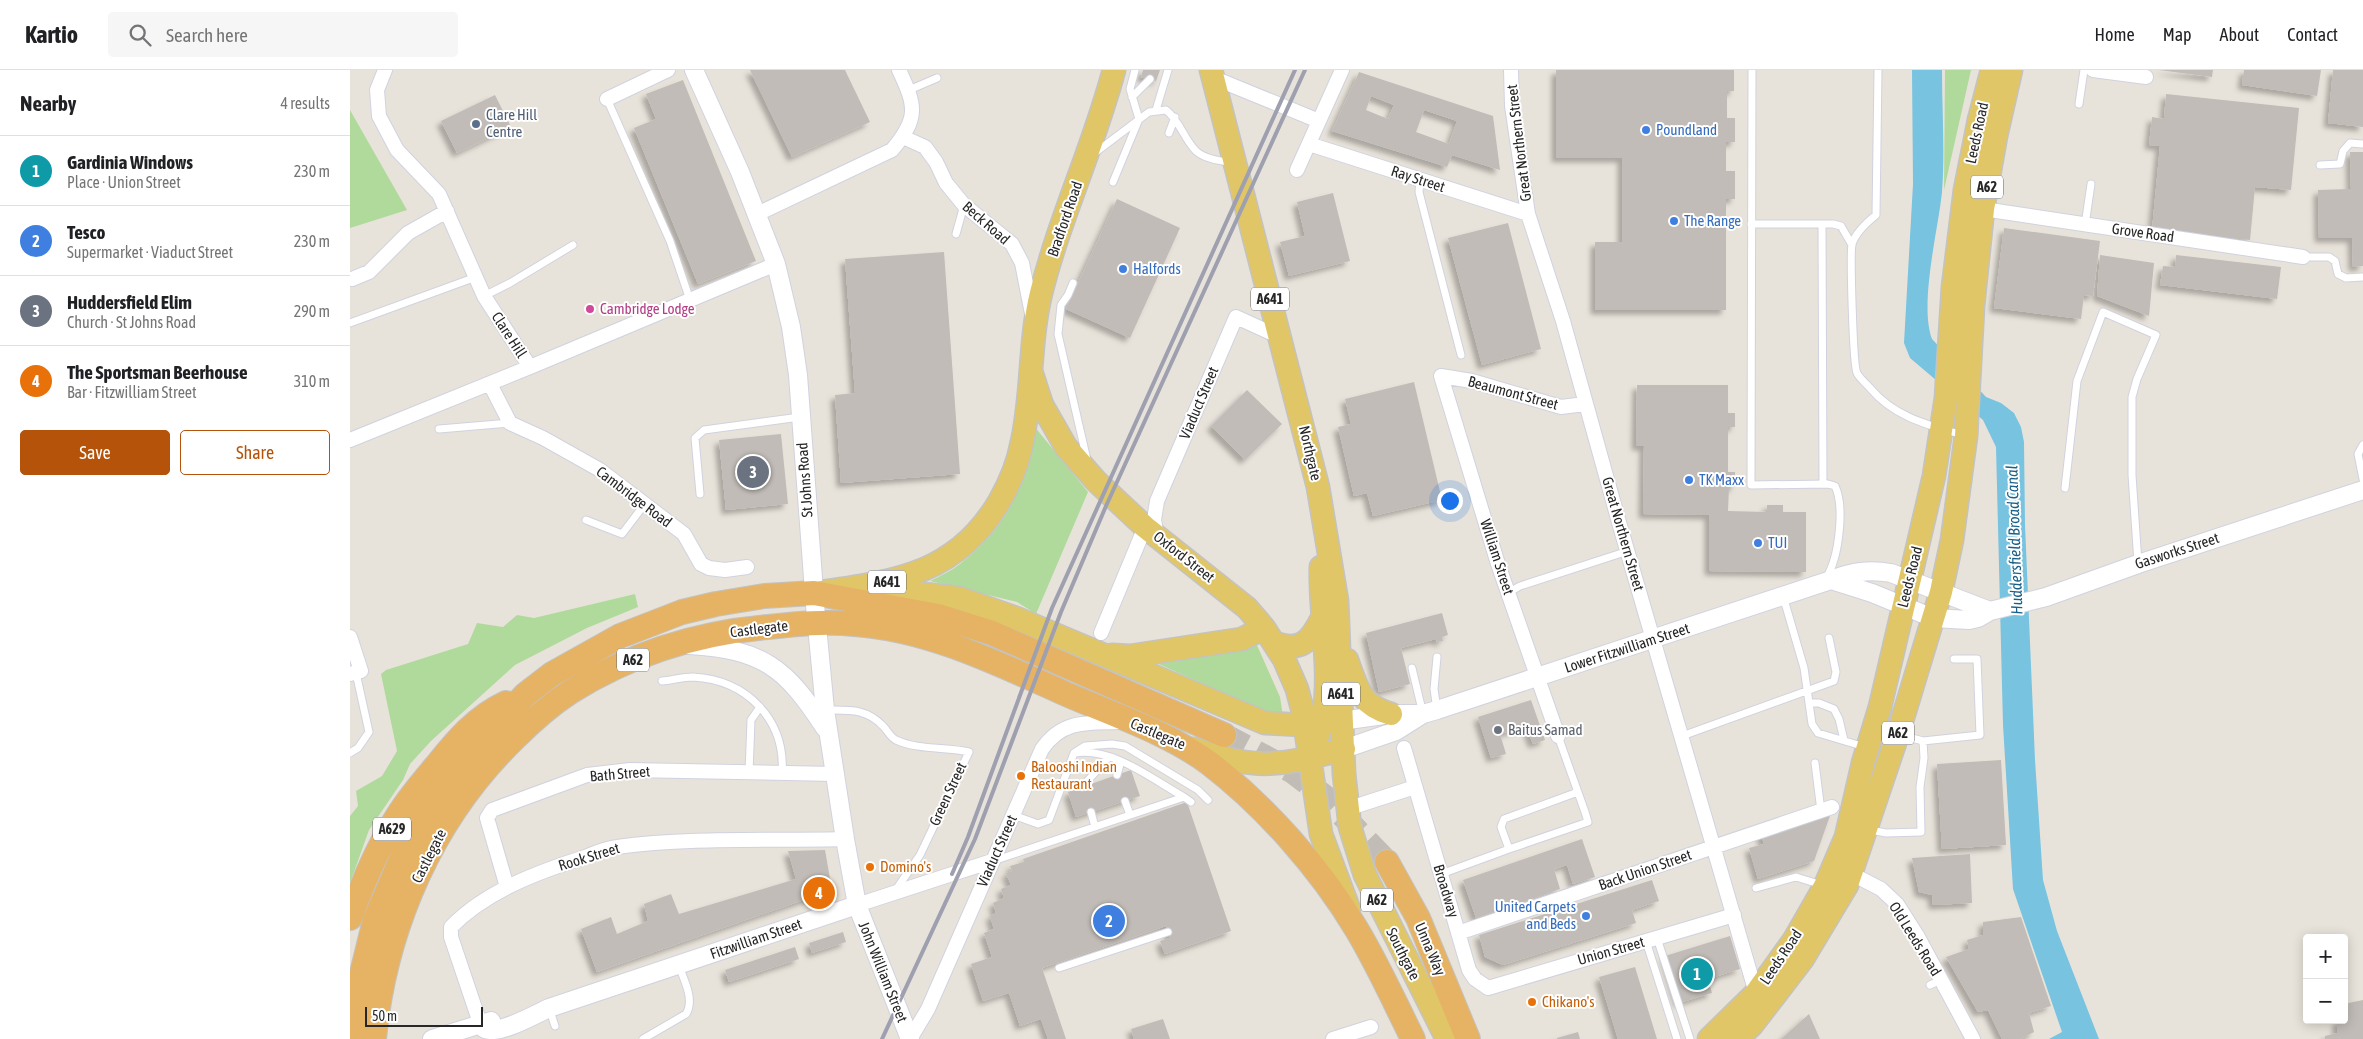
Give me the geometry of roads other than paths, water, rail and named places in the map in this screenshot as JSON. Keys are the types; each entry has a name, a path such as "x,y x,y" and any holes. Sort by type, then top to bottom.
{"highway":[{"name":"Castlegate","path":"353,1039 358,989 375,920 412,834 442,788 489,733 526,694 552,674 620,636 682,612 764,596 814,593 938,616 992,633 1224,735"},
{"name":"Castlegate","path":"374,1039 382,980 392,939 424,861 444,825 482,771 536,717 569,692 612,668 672,644 742,629 816,624 853,624 896,630 950,645 1183,745"},
{"name":"A629","path":"350,918 364,880 404,806 449,750 475,722 492,710 526,694"},
{"name":"Southgate","path":"1183,745 1239,789 1276,824 1315,871 1357,929 1413,1039"},
{"name":"Unna Way","path":"1387,862 1418,918 1468,1039"},
{"path":"390,1039 409,898"}],"main road":[{"name":"Bradford Road","path":"1031,370 1034,330 1040,294 1052,254 1085,163 1114,70"},
{"name":"Leeds Road","path":"1737,1039 1752,1025 1802,960 1836,877 1867,748 1880,707 1929,502 1946,398 1953,287 1966,190 1979,120 1992,70"},
{"name":"Leeds Road","path":"1709,1039 1756,993 1868,829 1898,734 1941,592 1952,540 1966,436 1973,306 1983,209 1996,136 2011,70"},
{"name":"A641","path":"1213,74 1236,163"},
{"name":"Northgate","path":"1236,163 1318,487 1337,601 1340,638 1323,723 1344,749"},
{"name":"A641","path":"814,593 869,585 907,576 933,565 965,546 989,518 1011,481 1023,442 1031,370"},
{"name":"Oxford Street","path":"1031,370 1042,405 1066,446 1092,477 1151,532 1239,602 1269,635 1284,660 1297,689 1323,723"},
{"name":"A641","path":"1310,758 1323,723 1326,685 1320,588 1322,519"},
{"name":"Castlegate","path":"814,593 915,593 959,598 1101,644 1266,722 1323,723"},
{"path":"1101,644 1130,656 1269,635 1287,648 1303,644 1313,634 1322,618"},
{"path":"1340,638 1358,692 1374,708 1390,714"},
{"name":"Castlegate","path":"1183,745 1225,760 1248,764 1278,765 1344,749"},
{"name":"Southgate","path":"1344,749 1350,828 1365,875 1447,1039"},
{"name":"Southgate","path":"1310,758 1321,834 1357,929"}],"street":[{"name":"Clare Hill","path":"386,70 377,90 379,116 397,150 439,194 484,296 530,367 776,264"},
{"path":"607,99 668,70"},
{"name":"St Johns Road","path":"694,70 757,214 776,264 791,327 798,375 816,624 825,710 856,905"},
{"path":"757,214 892,150 903,137 911,118 913,101 899,70"},
{"path":"1297,170 1342,70"},
{"name":"Great Northern Street","path":"1512,70 1512,106 1528,214 1564,321 1585,404 1756,993"},
{"path":"2093,70 2146,77"},
{"path":"1213,74 1319,121"},
{"name":"Beck Road","path":"903,137 925,147 936,162 946,183 964,205 1012,244 1022,263 1034,330"},
{"name":"Ray Street","path":"1309,144 1528,214"},
{"name":"Grove Road","path":"1983,209 2303,257"},
{"path":"352,279 369,272 408,233 447,211"},
{"name":"Viaduct Street","path":"1101,644 1151,532 1157,501 1236,317 1280,337"},
{"path":"350,440 530,367"},
{"name":"Beaumont Street","path":"1441,376 1472,381 1561,406 1585,404"},
{"name":"William Street","path":"1441,376 1508,593 1558,736"},
{"path":"490,384 510,423"},
{"name":"Cambridge Road","path":"510,423 543,438 600,470 684,534 702,564 709,568 725,570 747,567"},
{"name":"Gasworks Street","path":"1903,606 1933,618 1969,620 1990,611 2046,597 2138,564 2363,490"},
{"name":"Lower Fitzwilliam Street","path":"1344,749 1396,731 1430,712 1654,640 1852,572 1876,570 1910,579 1941,592"},
{"path":"1827,582 1903,606"},
{"path":"1941,592 1990,611"},
{"path":"350,637 356,673"},
{"path":"672,644 725,649 752,656 778,669 803,694 828,733"},
{"name":"Lower Fitzwilliam Street","path":"1323,723 1390,714 1430,712"},
{"name":"Viaduct Street","path":"910,1039 928,1009 1042,749 1052,735 1063,728 1078,724 1128,721"},
{"name":"Broadway","path":"1404,748 1469,970 1475,979 1488,988"},
{"name":"Bath Street","path":"507,887 487,818 492,810 588,775 630,770 835,774"},
{"path":"1347,808 1415,788"},
{"name":"Back Union Street","path":"1458,933 1827,809"},
{"name":"Rook Street","path":"480,1023 451,936 451,927 460,918 507,887 558,866 615,847 660,843 845,839"},
{"name":"Fitzwilliam Street","path":"432,1039 480,1023 549,1008 992,861"},
{"name":"Old Leeds Road","path":"1836,877 1881,889 1897,904 1918,936 1936,983 1973,1039"},
{"name":"John William Street","path":"856,905 910,1039"},
{"name":"Union Street","path":"1488,988 1734,915"},
{"path":"1333,1039 1371,1027"}],"lane":[{"path":"1113,182 1139,119 1130,89 1135,70"},
{"path":"1156,110 1168,70"},
{"path":"1752,70 1751,485 1823,484 1835,486 1839,495 1837,546 1827,582"},
{"path":"1878,70 1876,215 1862,226 1852,245 1854,352 1857,373 1878,398 1893,410 1921,423 1966,436"},
{"path":"2080,104 2084,70"},
{"path":"909,90 937,78"},
{"path":"1132,97 1150,79"},
{"path":"607,99 670,242 690,300"},
{"path":"1085,163 1105,143 1139,119 1156,110 1166,110 1175,117 1197,151 1214,160 1236,163"},
{"path":"1169,133 1175,117"},
{"path":"2320,165 2340,164 2343,151 2350,143 2363,144"},
{"path":"1420,180 1418,192 1461,355"},
{"path":"2085,225 2090,184"},
{"path":"956,234 964,205"},
{"path":"1752,224 1822,224 1841,226 1852,245"},
{"path":"1822,224 1823,484"},
{"path":"484,296 510,283 573,245"},
{"path":"2303,257 2329,257 2335,261 2338,274 2346,278 2363,277"},
{"path":"350,323 476,277"},
{"path":"1073,283 1068,295 1060,305 1058,334 1075,414 1092,477"},
{"path":"2065,488 2077,381 2103,312 2156,335 2137,379 2132,397 2132,475 2138,564"},
{"path":"700,494 695,438 704,430 800,416"},
{"name":"Cambridge Road","path":"439,429 510,423"},
{"path":"2363,445 2358,454 2363,479"},
{"path":"586,520 622,534 644,505"},
{"path":"1508,593 1520,586 1628,551"},
{"path":"1783,596 1799,649 1812,724 1818,733 1867,748"},
{"path":"1682,736 1834,681 1836,677 1829,638"},
{"path":"1430,712 1437,657"},
{"path":"1898,734 1923,741 1980,735 1978,659 1954,659"},
{"path":"1412,668 1430,712"},
{"path":"350,753 358,748 369,732 356,673"},
{"path":"662,681 693,677 724,683 748,695 766,714 781,741 782,774"},
{"path":"1809,703 1824,704 1834,709 1839,719 1844,740"},
{"path":"749,773 751,720 760,707"},
{"name":"Green Street","path":"825,710 852,710 872,715 894,740 969,752 920,855 894,893"},
{"path":"1441,874 1588,822 1558,736"},
{"path":"1868,829 1886,833 1921,832 1920,787 1924,758 1923,741"},
{"path":"1013,815 1038,824 1048,820 1074,753 1085,746 1112,744 1125,746 1198,790 1208,800"},
{"path":"1074,753 1085,751 1121,761 1191,802"},
{"path":"1082,787 1109,757"},
{"path":"1117,775 1121,761"},
{"path":"1815,763 1827,809"},
{"path":"1509,849 1501,827 1504,819 1578,792"},
{"path":"992,861 1184,798"},
{"path":"1125,801 1130,815"},
{"path":"1090,812 1095,827"},
{"path":"1756,888 1796,877 1836,877"},
{"path":"1059,968 1168,932"},
{"path":"1651,939 1677,1039"},
{"path":"1651,939 1690,1039"},
{"path":"643,1039 686,1014 690,1008 690,1001 679,965"},
{"path":"549,1008 555,1026"}],"water":[{"name":"Huddersfield Broad Canal","path":"1912,70 1942,70 1943,177 1928,287 1929,324 1932,339 1986,397 2001,403 2014,413 2021,427 2024,442 2025,525 2035,760 2043,880 2057,931 2099,1039 2049,1039 2062,1032 2013,889 2003,725 1996,447 1983,420 1910,358 1904,343 1913,184"}],"tunnel":[{"path":"1224,735 1293,772 1324,796 1387,862"}],"railway":[{"path":"952,874 968,837 1052,608 1295,70"},
{"path":"882,1039 975,839 1061,612 1106,506 1305,70"}],"place":[{"name":"Clare Hill Centre","path":"476,124"},
{"name":"Poundland","path":"1646,130"},
{"name":"The Range","path":"1674,221"},
{"name":"Halfords","path":"1123,269"},
{"name":"Cambridge Lodge","path":"590,309"},
{"name":"Huddersfield Elim","path":"753,472"},
{"name":"TK Maxx","path":"1689,480"},
{"name":"TUI","path":"1758,543"},
{"name":"Baitus Samad","path":"1498,730"},
{"name":"Balooshi Indian Restaurant","path":"1021,776"},
{"name":"Domino's","path":"870,867"},
{"name":"The Sportsman Beerhouse","path":"819,893"},
{"name":"United Carpets and Beds","path":"1586,916"},
{"name":"Tesco","path":"1109,921"},
{"name":"Gardinia Windows","path":"1697,974"},
{"name":"Chikano's","path":"1532,1002"}]}
